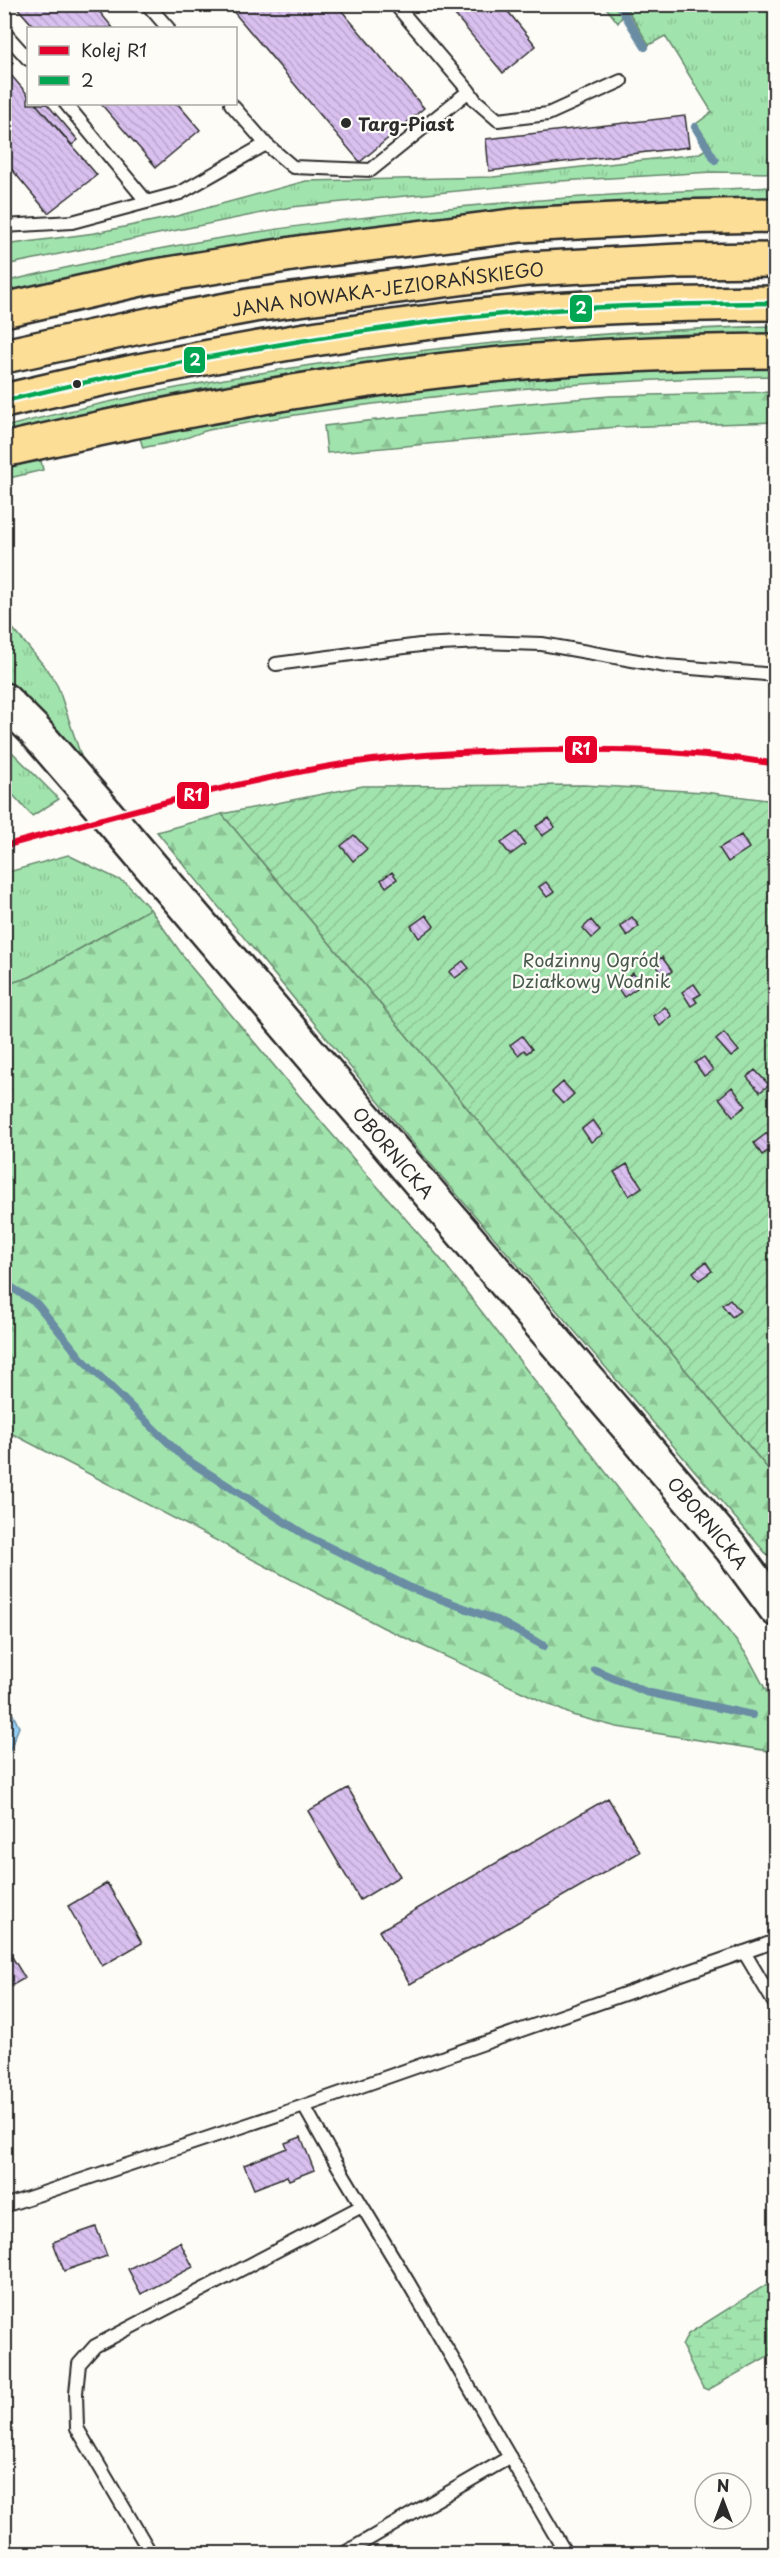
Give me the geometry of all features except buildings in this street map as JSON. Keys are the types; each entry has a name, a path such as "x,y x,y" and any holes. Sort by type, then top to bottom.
{"main road":[{"path":"4,310 150,277 305,252 509,226 672,217 776,215"},
{"name":"JANA NOWAKA-JEZIORAŃSKIEGO","path":"4,356 135,327 243,307 504,272 680,261 776,260"},
{"path":"4,401 114,375 251,349 472,317 632,306 776,303"},
{"path":"4,450 184,410 416,373 617,357 776,351"},
{"name":"OBORNICKA","path":"4,700 33,729 104,811 716,1530 776,1609"}],"lane":[{"path":"147,4 167,27"},
{"path":"394,4 475,100 498,120 548,114 621,81"},
{"path":"4,32 27,58"},
{"path":"232,105 266,144 294,167 371,170 469,91"},
{"path":"67,105 147,202"},
{"path":"5,225 72,222 180,193 266,144"},
{"path":"276,664 420,645 482,642 542,644 666,666 776,675"},
{"path":"4,2206 304,2106 776,1941"},
{"path":"744,1952 776,2006"},
{"path":"304,2106 566,2553"},
{"path":"151,2553 77,2428 76,2393 80,2364 95,2346 362,2206"},
{"path":"343,2553 510,2457"}],"green space":[{"path":"604,5 775,5 775,173 712,172 560,181 291,207 5,265 5,245 95,233 177,216 306,181 493,177 698,154 711,146 696,124 712,112 665,36 649,45 627,9 618,23"},
{"path":"775,187 775,204 5,298 4,282 100,260 291,227 483,205 677,191"},
{"path":"775,326 775,334 582,341 387,360 193,391 98,410 5,433 5,427 100,404 195,384 291,368 484,344 678,330"},
{"path":"775,360 775,376 634,381 493,391 284,417 209,430 143,448 140,438 155,433 433,381"},
{"path":"775,392 775,422 617,427 327,453 324,426 610,396"},
{"path":"41,461 43,470 5,479 5,467"},
{"path":"4,618 50,673 58,687 85,768 5,680"},
{"path":"4,744 59,799 32,816 5,786"},
{"name":"Rodzinny Ogród Działkowy Wodnik","path":"584,785 704,792 775,801 775,1477 222,814 363,786"},
{"path":"222,814 775,1477 775,1564 416,1147 157,832"},
{"path":"68,855 126,883 150,909 30,977 5,985 5,873"},
{"path":"150,909 191,967 444,1263 747,1655 775,1707 775,1752 617,1727 572,1715 384,1628 5,1430 5,985 30,977"},
{"path":"775,2279 775,2352 708,2390 703,2388 682,2346 688,2334"}],"water":[{"path":"5,1698 19,1727 5,1762"}],"waterway":[{"path":"618,4 645,47"},
{"path":"695,127 715,160"},
{"path":"8,1285 37,1304 81,1358 184,1458 307,1536 411,1588 499,1621 544,1646"},
{"path":"595,1670 646,1692 752,1715"}],"rail line":[{"name":"R1","path":"4,846 208,792 331,766 375,760 486,752 609,750 709,755 776,764"}],"transit line":[{"name":"2","path":"4,401 237,352 413,324 510,313 586,308 776,303"}],"place":[{"name":"Targ-Piast","path":"346,123"}]}
